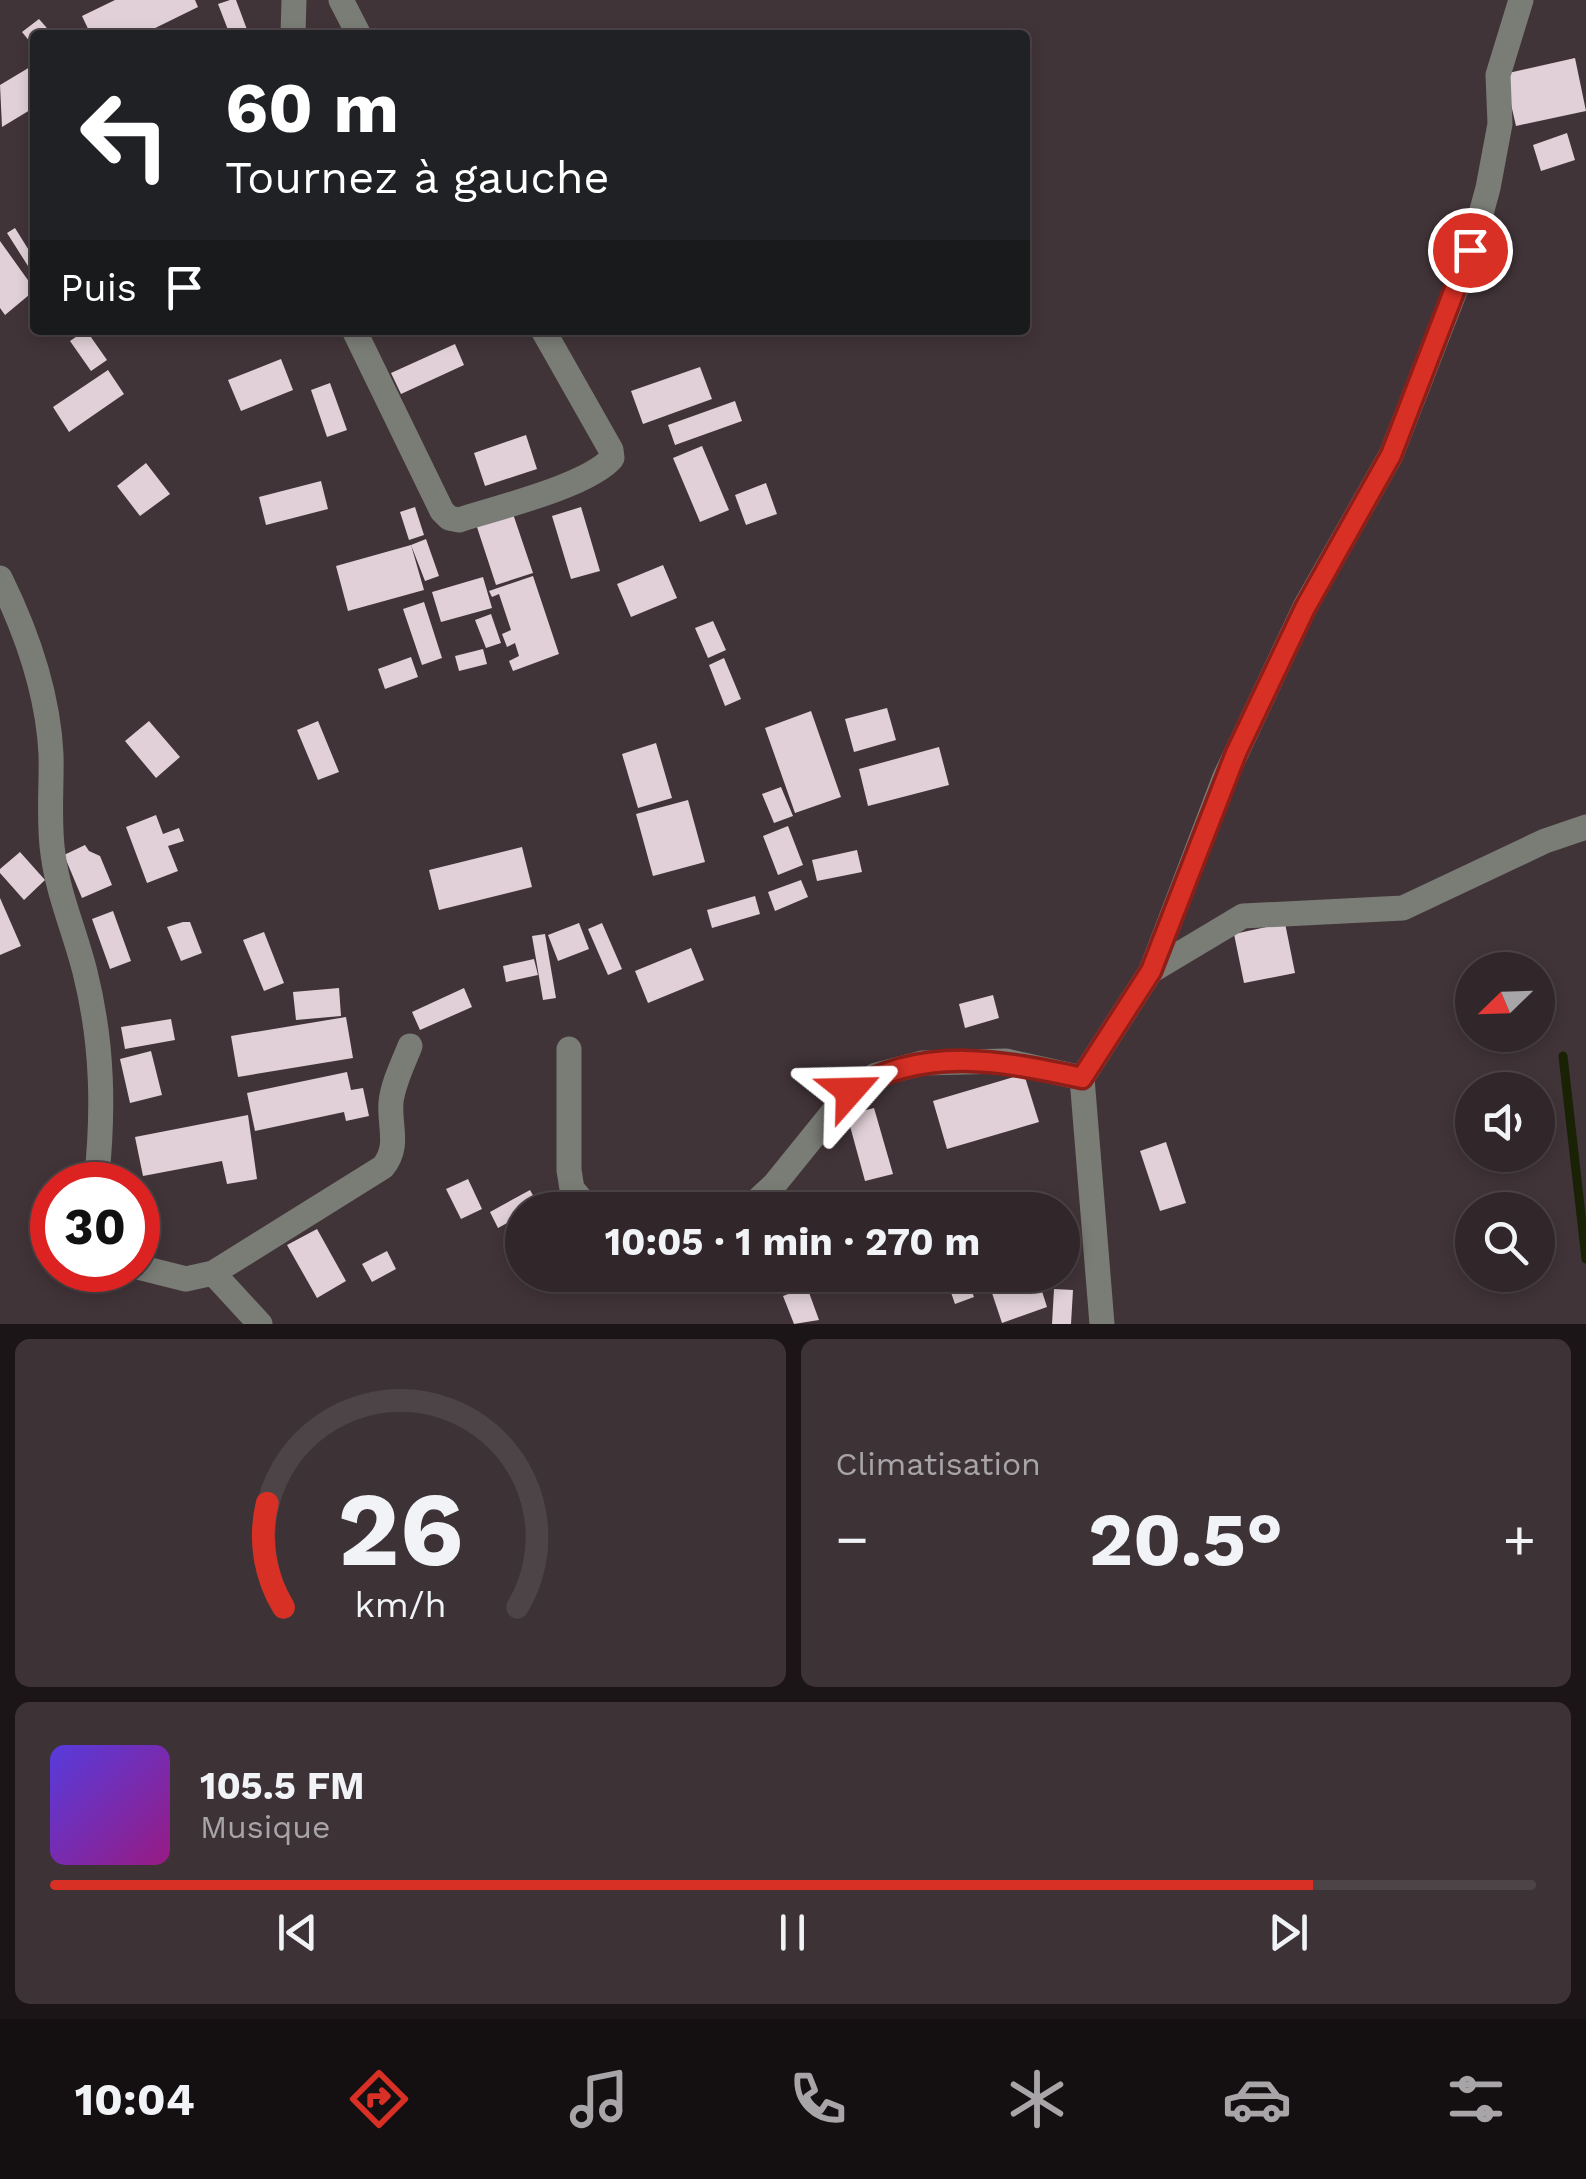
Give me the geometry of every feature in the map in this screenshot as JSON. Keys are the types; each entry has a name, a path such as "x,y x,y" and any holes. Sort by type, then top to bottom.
{"street":[{"path":"293,30 294,0"},
{"path":"341,0 356,30"},
{"path":"1102,1324 1082,1078 1151,971 1232,761 1305,608 1391,455 1470,250 1488,188 1500,124 1498,75 1521,0"},
{"path":"356,335 442,511 459,520 562,486 604,467 612,458 547,335"},
{"path":"0,578 24,626 44,703 51,750 52,849 86,974 103,1085 98,1162"},
{"path":"1151,971 1243,916 1403,908 1546,840 1586,827"},
{"path":"160,1272 186,1279 213,1273 383,1167 392,1156 394,1143 390,1106 393,1090 410,1046"},
{"path":"569,1049 569,1170 575,1192"},
{"path":"766,1192 850,1091 876,1075 922,1063 1006,1061 1082,1078"},
{"path":"213,1273 260,1324"}],"building":[{"path":"115,0 195,0 198,7 151,30 89,30 82,16"},
{"path":"236,0 247,30 228,30 218,4"},
{"path":"39,19 49,30 30,30 30,42 22,32"},
{"path":"1575,58 1586,111 1516,126 1504,74"},
{"path":"30,67 30,110 2,127 0,85"},
{"path":"1567,133 1575,160 1541,171 1533,145"},
{"path":"15,228 30,252 30,269 7,233"},
{"path":"0,241 30,283 30,294 5,315 0,308"},
{"path":"79,335 90,335 107,360 91,371 70,341"},
{"path":"455,344 464,365 401,394 391,373"},
{"path":"281,359 293,390 241,411 228,380"},
{"path":"700,367 712,399 643,424 631,391"},
{"path":"108,370 124,394 69,432 53,407"},
{"path":"330,383 347,430 327,437 311,390"},
{"path":"735,401 742,421 675,445 668,425"},
{"path":"526,435 537,469 485,486 474,453"},
{"path":"702,446 729,510 700,522 673,458"},
{"path":"146,463 170,494 140,516 117,486"},
{"path":"321,481 328,509 266,525 259,497"},
{"path":"766,483 777,514 746,525 735,495"},
{"path":"510,505 533,573 496,585 474,518"},
{"path":"415,507 424,535 409,540 400,512"},
{"path":"581,507 600,571 571,579 552,516"},
{"path":"426,539 439,576 425,581 411,545"},
{"path":"411,545 424,590 348,611 336,566"},
{"path":"663,565 677,598 631,617 617,584"},
{"path":"533,576 559,654 513,671 509,661 519,656 515,643 507,647 502,634 511,630 499,594 492,597 489,591"},
{"path":"483,577 492,608 441,622 432,592"},
{"path":"424,602 442,658 422,665 403,609"},
{"path":"491,614 501,643 486,648 475,620"},
{"path":"713,621 726,650 708,658 695,628"},
{"path":"483,649 487,664 459,671 455,656"},
{"path":"411,657 418,677 385,689 378,669"},
{"path":"724,658 741,699 725,706 709,665"},
{"path":"887,708 896,740 854,752 845,719"},
{"path":"811,711 841,797 795,813 765,728"},
{"path":"149,721 180,757 156,778 125,741"},
{"path":"318,721 339,772 318,780 297,730"},
{"path":"656,743 672,798 638,808 622,754"},
{"path":"939,747 949,785 868,806 859,769"},
{"path":"781,787 793,816 774,823 762,794"},
{"path":"688,800 705,862 653,876 636,814"},
{"path":"156,815 163,834 179,828 184,841 168,846 178,871 147,883 126,827"},
{"path":"788,826 803,865 778,875 763,836"},
{"path":"85,845 100,856 112,885 82,898 64,855"},
{"path":"522,847 532,887 439,910 429,870"},
{"path":"857,850 862,872 817,881 812,860"},
{"path":"20,852 45,880 24,900 0,873"},
{"path":"801,880 808,897 775,911 768,892"},
{"path":"755,896 760,914 712,928 707,910"},
{"path":"0,898 21,946 0,955"},
{"path":"113,911 131,961 110,969 92,919"},
{"path":"190,922 202,953 181,961 167,927"},
{"path":"579,923 589,949 558,961 548,935"},
{"path":"602,923 622,969 608,975 588,929"},
{"path":"1285,923 1295,973 1244,983 1234,934"},
{"path":"264,932 284,983 264,991 243,940"},
{"path":"545,934 556,998 543,1000 532,936"},
{"path":"691,948 704,980 648,1003 635,971"},
{"path":"534,959 538,975 506,982 503,966"},
{"path":"339,988 341,1016 296,1020 293,992"},
{"path":"464,988 472,1007 420,1030 412,1012"},
{"path":"993,995 999,1018 965,1028 959,1004"},
{"path":"346,1017 353,1058 238,1077 231,1036"},
{"path":"171,1019 175,1040 125,1049 121,1027"},
{"path":"151,1051 162,1095 130,1103 120,1059"},
{"path":"347,1072 351,1090 363,1088 369,1116 346,1121 344,1112 255,1131 247,1093"},
{"path":"1024,1074 1039,1122 947,1149 933,1101"},
{"path":"874,1108 893,1174 865,1181 847,1115"},
{"path":"248,1115 257,1179 227,1184 222,1161 160,1173 160,1162 140,1162 135,1137"},
{"path":"1166,1142 1186,1203 1160,1211 1140,1151"},
{"path":"468,1179 482,1209 461,1219 446,1189"},
{"path":"505,1204 505,1224 498,1228 490,1212"},
{"path":"317,1229 346,1281 317,1298 287,1245"},
{"path":"387,1251 396,1269 372,1282 362,1264"},
{"path":"809,1292 819,1320 794,1324 783,1296"},
{"path":"951,1292 972,1292 974,1297 955,1304"},
{"path":"992,1292 1042,1292 1047,1307 1002,1323"},
{"path":"1054,1292 1073,1292 1071,1324 1052,1324"}],"waterway":[{"path":"1563,1056 1586,1259"}],"route":[{"path":"850,1091 876,1075 922,1063 1006,1061 1082,1078 1151,971 1236,753 1305,608 1391,455 1470,250"}]}
